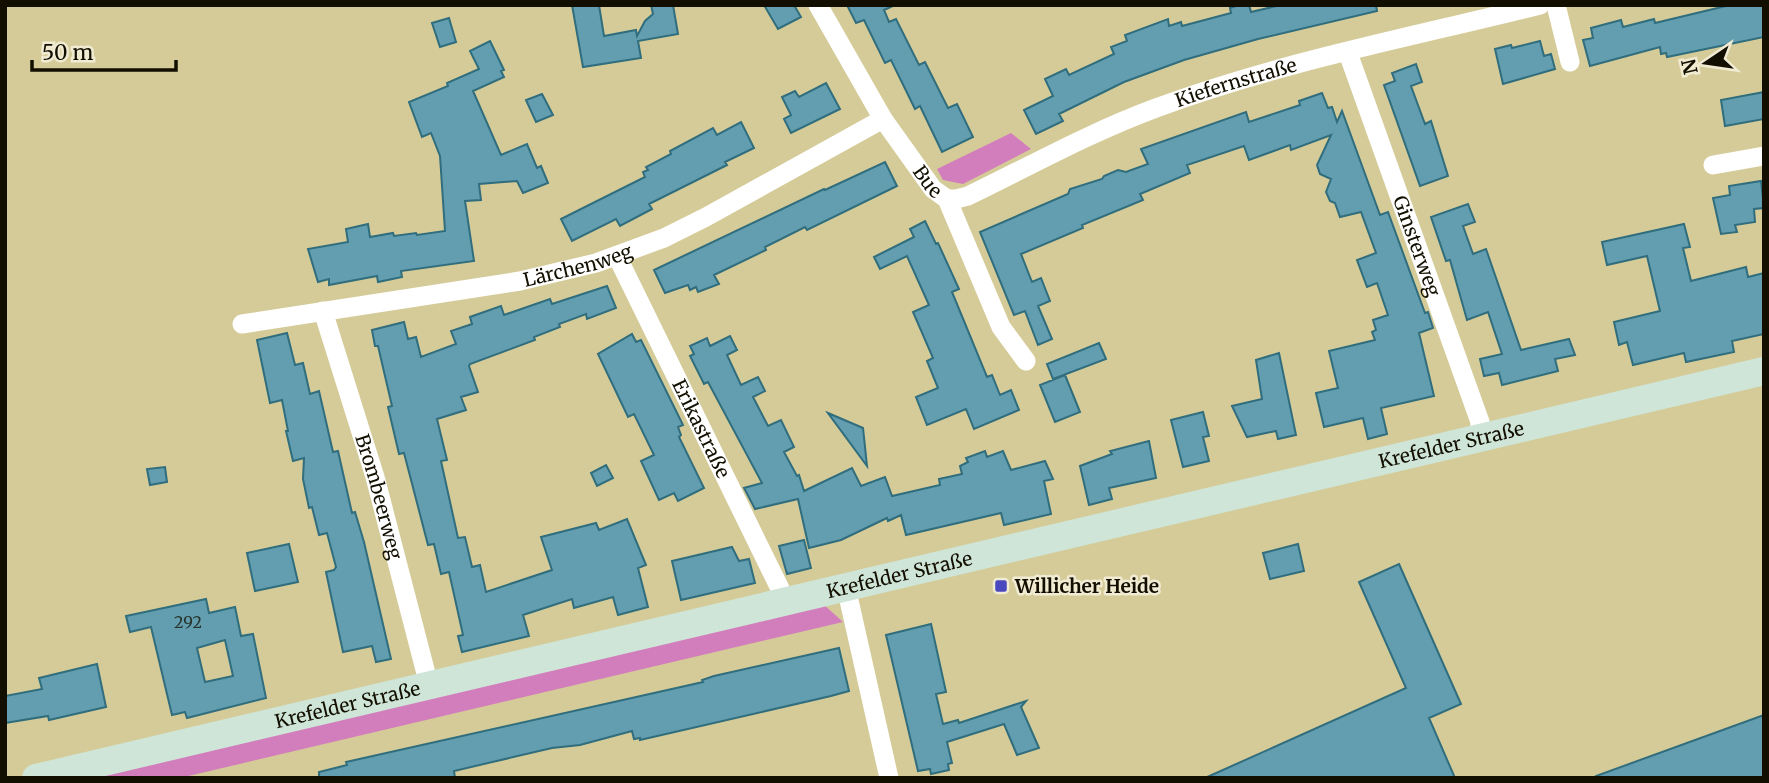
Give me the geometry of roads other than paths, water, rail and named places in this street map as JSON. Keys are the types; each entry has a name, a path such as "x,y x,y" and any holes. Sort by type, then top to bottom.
{"main road":[{"name":"Krefelder Straße","path":"36,778 1764,371"}],"street":[{"name":"Bue","path":"818,5 883,119 933,189 947,199 1001,327 1026,361"},
{"name":"Kiefernstraße","path":"947,199 968,195 1157,107 1240,80 1541,5"},
{"path":"1556,5 1570,62"},
{"name":"Ginsterweg","path":"1348,53 1480,422 1479,438"},
{"name":"Lärchenweg","path":"242,324 547,276 617,256 664,238 706,217 883,119"},
{"path":"1713,165 1764,156"},
{"name":"Erikastraße","path":"617,256 786,601"},
{"name":"Brombeerweg","path":"323,311 374,477 429,685"},
{"path":"846,587 889,778"}],"place":[{"name":"Willicher Heide","path":"1001,586"}]}
